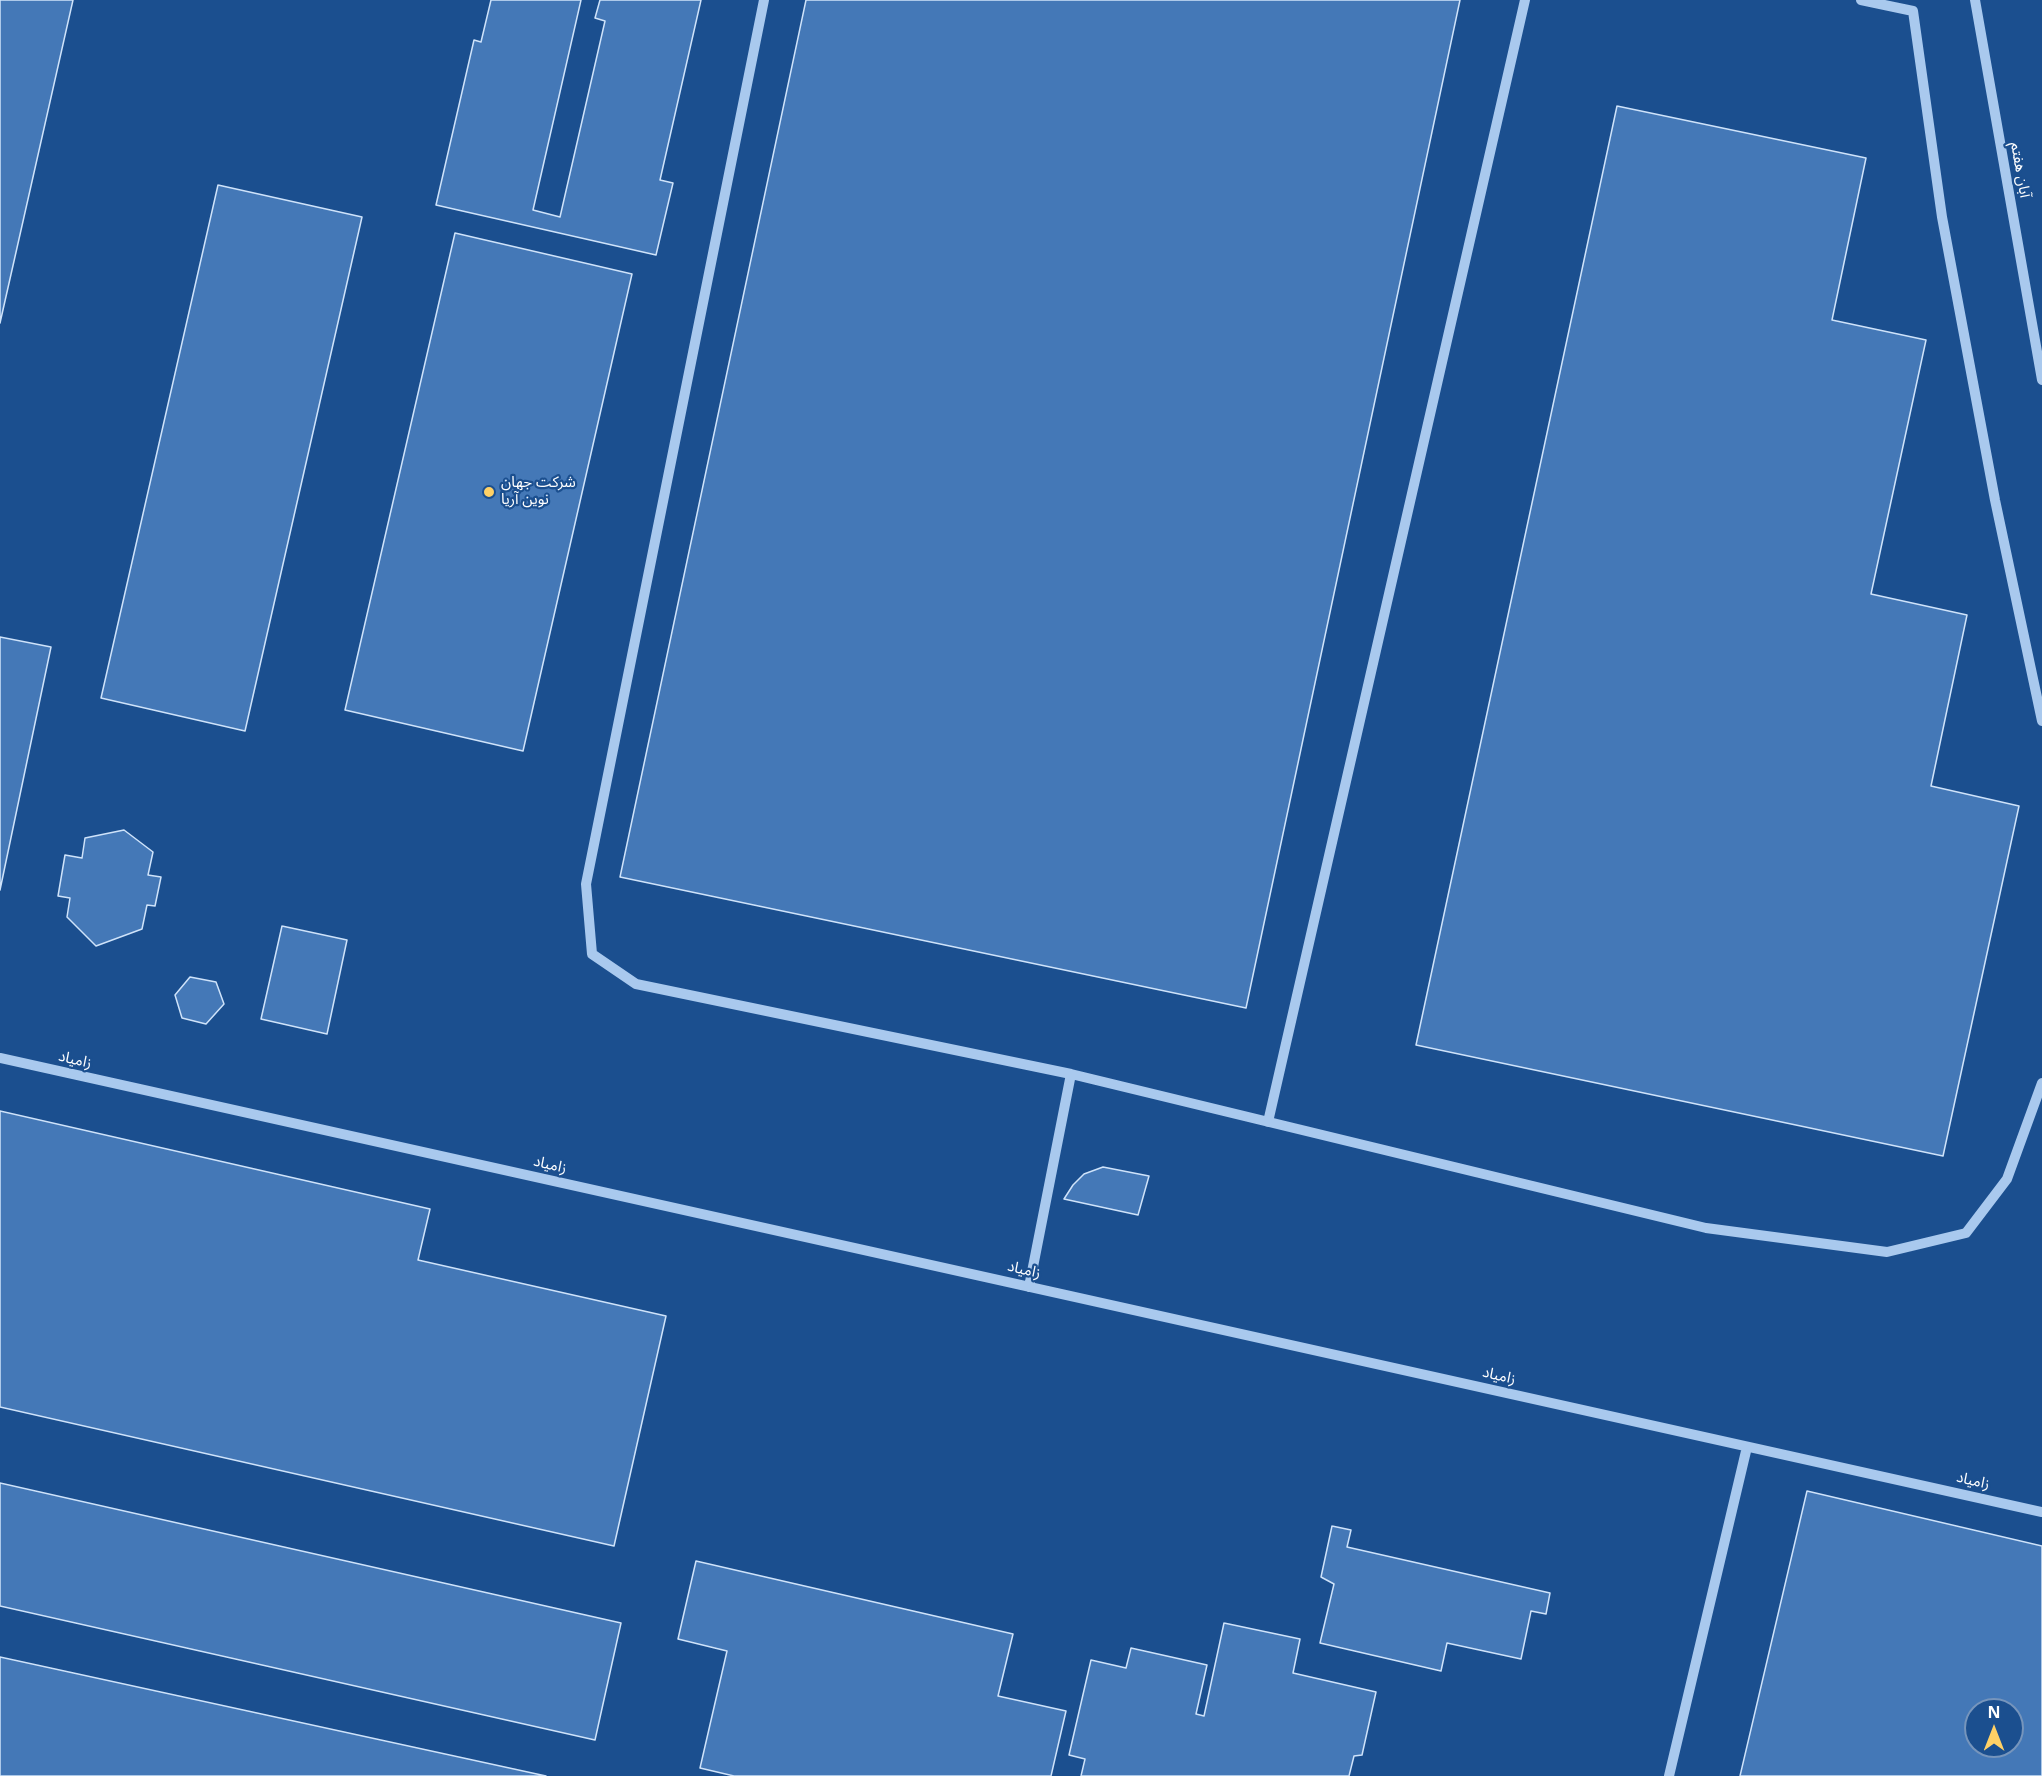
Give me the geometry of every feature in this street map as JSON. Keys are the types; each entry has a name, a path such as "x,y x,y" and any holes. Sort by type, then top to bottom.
{"street":[{"path":"764,0 586,884 592,954 636,984 1071,1074 1706,1228 1887,1252 1966,1233 2007,1179 2042,1083"},
{"path":"1268,1122 1525,0"},
{"path":"1861,0 1913,11 1942,217 1995,500 2042,721"},
{"name":"آبان هفتم","path":"1975,0 2042,380"},
{"name":"زامیاد","path":"0,1058 2042,1512"},
{"path":"1029,1287 1071,1074"},
{"path":"1669,1776 1747,1447"}],"building":[{"path":"0,0 73,0 0,323"},
{"path":"491,0 581,0 533,210 560,217 605,21 595,18 600,0 701,0 660,180 673,183 656,255 436,205 474,40 481,42"},
{"path":"806,0 1460,0 1246,1008 620,877"},
{"path":"1617,106 1866,158 1832,320 1926,340 1871,594 1967,615 1931,786 2019,806 1943,1156 1416,1045"},
{"path":"218,185 362,217 245,731 101,698"},
{"name":"شرکت جهان نوین آریا","path":"455,233 632,274 523,751 345,710"},
{"path":"0,637 51,647 0,890"},
{"path":"124,830 153,852 148,875 161,877 155,906 147,905 142,929 96,946 67,917 70,898 58,896 65,855 82,858 85,838"},
{"path":"282,926 347,940 327,1034 261,1019"},
{"path":"190,977 216,982 224,1004 206,1024 182,1018 175,995"},
{"path":"0,1111 430,1209 418,1260 666,1316 614,1546 0,1407"},
{"path":"1103,1167 1149,1176 1138,1215 1064,1199 1084,1174"},
{"path":"0,1483 621,1623 595,1740 0,1606"},
{"path":"1807,1491 2042,1546 2042,1776 1740,1776"},
{"path":"1332,1526 1351,1530 1347,1547 1550,1593 1546,1614 1531,1611 1521,1659 1447,1643 1441,1671 1320,1643 1334,1584 1321,1577"},
{"path":"696,1561 1013,1634 998,1696 1066,1711 1051,1776 734,1776 700,1768 727,1651 678,1639"},
{"path":"1224,1623 1300,1639 1293,1673 1376,1692 1362,1755 1354,1756 1349,1776 1081,1776 1085,1759 1069,1755 1091,1660 1126,1668 1131,1648 1207,1665 1196,1714 1204,1716"},
{"path":"0,1657 546,1776 0,1776"}],"place":[{"name":"شرکت جهان نوین آریا","path":"489,492"}]}
